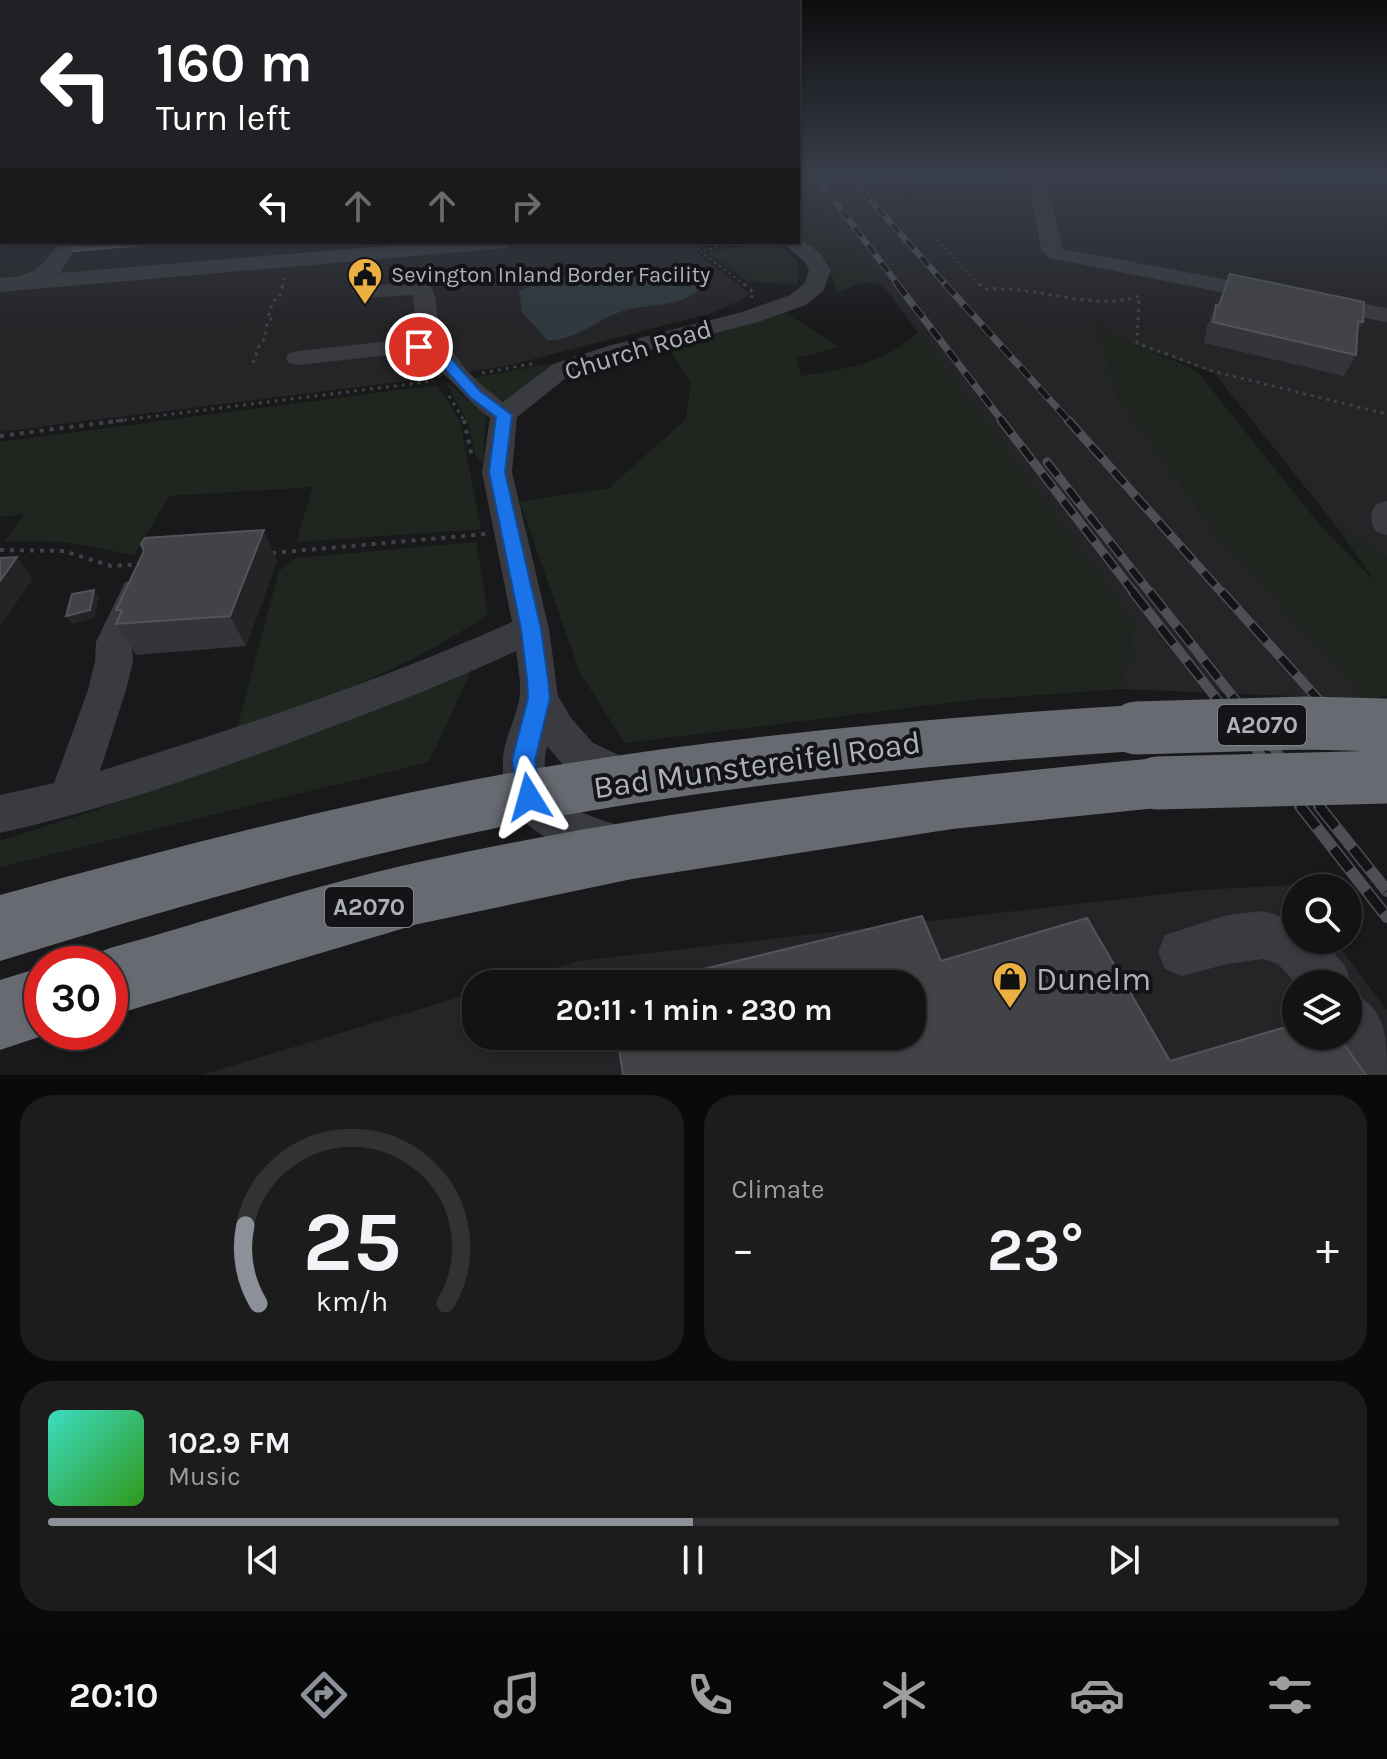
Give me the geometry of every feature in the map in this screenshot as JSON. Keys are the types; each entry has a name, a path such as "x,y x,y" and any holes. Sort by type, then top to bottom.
{"highway":[{"name":"Bad Munstereifel Road","path":"0,928 279,851 412,819 631,780 926,741 1136,728 1305,723 1387,725"},
{"name":"A2070","path":"128,977 418,893 632,850 952,803 1157,783 1387,777"},
{"path":"0,1015 24,1008"}],"street":[{"path":"1046,225 1051,250 1056,254 1387,315"},
{"path":"24,283 52,270 68,244"},
{"path":"0,285 482,244"},
{"name":"Church Road","path":"504,415 529,392 562,369 617,351 750,317 798,300 815,286 820,270 813,257 795,244"},
{"path":"363,291 421,288 428,324 447,371"},
{"path":"298,358 408,346 428,350 447,371 504,415 497,472 531,629 539,698 523,760 529,797 546,815 566,827 632,850"},
{"path":"1387,511 1387,525"},
{"path":"69,799 111,676 114,642 148,572"},
{"path":"0,814 69,799 240,744 432,674 531,629"},
{"path":"539,698 557,730 579,755 631,780"},
{"path":"1182,952 1253,933 1271,935 1302,950 1317,970"},
{"path":"1362,1036 1387,1073"}],"path":[{"path":"921,225 985,289 1008,287 1118,303 1139,296 1137,343 1212,371 1387,414"},
{"path":"728,244 700,251 751,289 754,293 748,300"},
{"path":"253,363 260,343 265,339 267,322 273,317 269,315 273,301 279,298"},
{"path":"0,436 447,371 545,361"},
{"path":"447,371 467,425 472,457 485,470 497,472"},
{"path":"259,554 509,532"},
{"path":"0,550 64,551 111,566 148,572"}],"shaded area":[{"path":"800,225 834,225 883,285 863,282 837,293 827,261 800,239"},
{"path":"833,225 1387,225 1387,557 1337,527 1214,373 1134,345 1131,412 1211,526 1367,699 1121,689 1041,606 917,332"},
{"name":"Sevington Inland Border Facility","path":"0,244 716,244 702,246 697,253 749,293 746,298 709,314 511,365 431,378 0,432"},
{"path":"753,244 781,244 798,263 798,285 748,281 707,252"},
{"path":"578,274 671,277 700,288 682,300 627,310 575,335 547,340 522,312 519,291 544,280"},
{"path":"786,313 839,347 797,358 801,376 878,358 918,332 1134,623 1121,689 970,700 625,743 580,673 520,502 609,488 686,419 691,383 666,344"},
{"path":"1096,320 1114,336 1196,370 1319,524 1376,583 1337,527 1387,557 1387,696 1367,699 1211,526 1131,412 1118,399"},
{"path":"553,363 508,402 493,396 474,378"},
{"path":"446,382 486,414 483,464 475,455 468,423"},
{"path":"437,385 460,422 481,529 296,542 313,487 169,496 134,555 66,542 4,541 25,514 0,517 0,442"},
{"path":"476,542 488,614 397,666 236,732 279,571 297,558"},
{"path":"471,671 429,762 0,867 0,841 99,809"},
{"path":"1282,885 1282,954 1345,954 1357,970 1282,970 1282,1050 1362,1050 1362,977 1387,1010 1387,1075 201,1075 462,996 462,1050 926,1050 926,970 550,970 579,961 1200,890"}],"building":[{"path":"77,244 155,244 73,251"},
{"path":"1230,274 1364,302 1363,322 1358,321 1356,355 1213,322 1216,305 1219,306"},
{"path":"264,530 230,616 116,624 122,610 116,610 144,551 141,544 145,538"},
{"path":"17,557 0,581 0,558"},
{"path":"94,590 90,610 66,616 72,594"},
{"path":"922,916 941,961 1087,918 1170,1061 1282,1028 1282,1050 1348,1050 1366,1075 623,1075 619,1050 926,1050 926,970 700,970"}],"railway":[{"path":"853,225 899,286"},
{"path":"893,225 947,286"},
{"path":"897,284 1003,422"},
{"path":"945,284 1070,422"},
{"path":"1001,420 1135,594"},
{"path":"1068,420 1223,594"},
{"path":"1047,462 1151,594"},
{"path":"1133,592 1302,808"},
{"path":"1150,592 1321,808"},
{"path":"1222,592 1387,776"},
{"path":"1300,806 1387,917"},
{"path":"1319,806 1387,891"}],"place":[{"name":"Sevington Inland Border Facility","path":"365,306"},
{"name":"Dunelm","path":"1010,1010"}],"route":[{"path":"419,347 443,358 475,394 504,415 497,472 531,629 538,679 539,698 523,760 529,797"}]}
